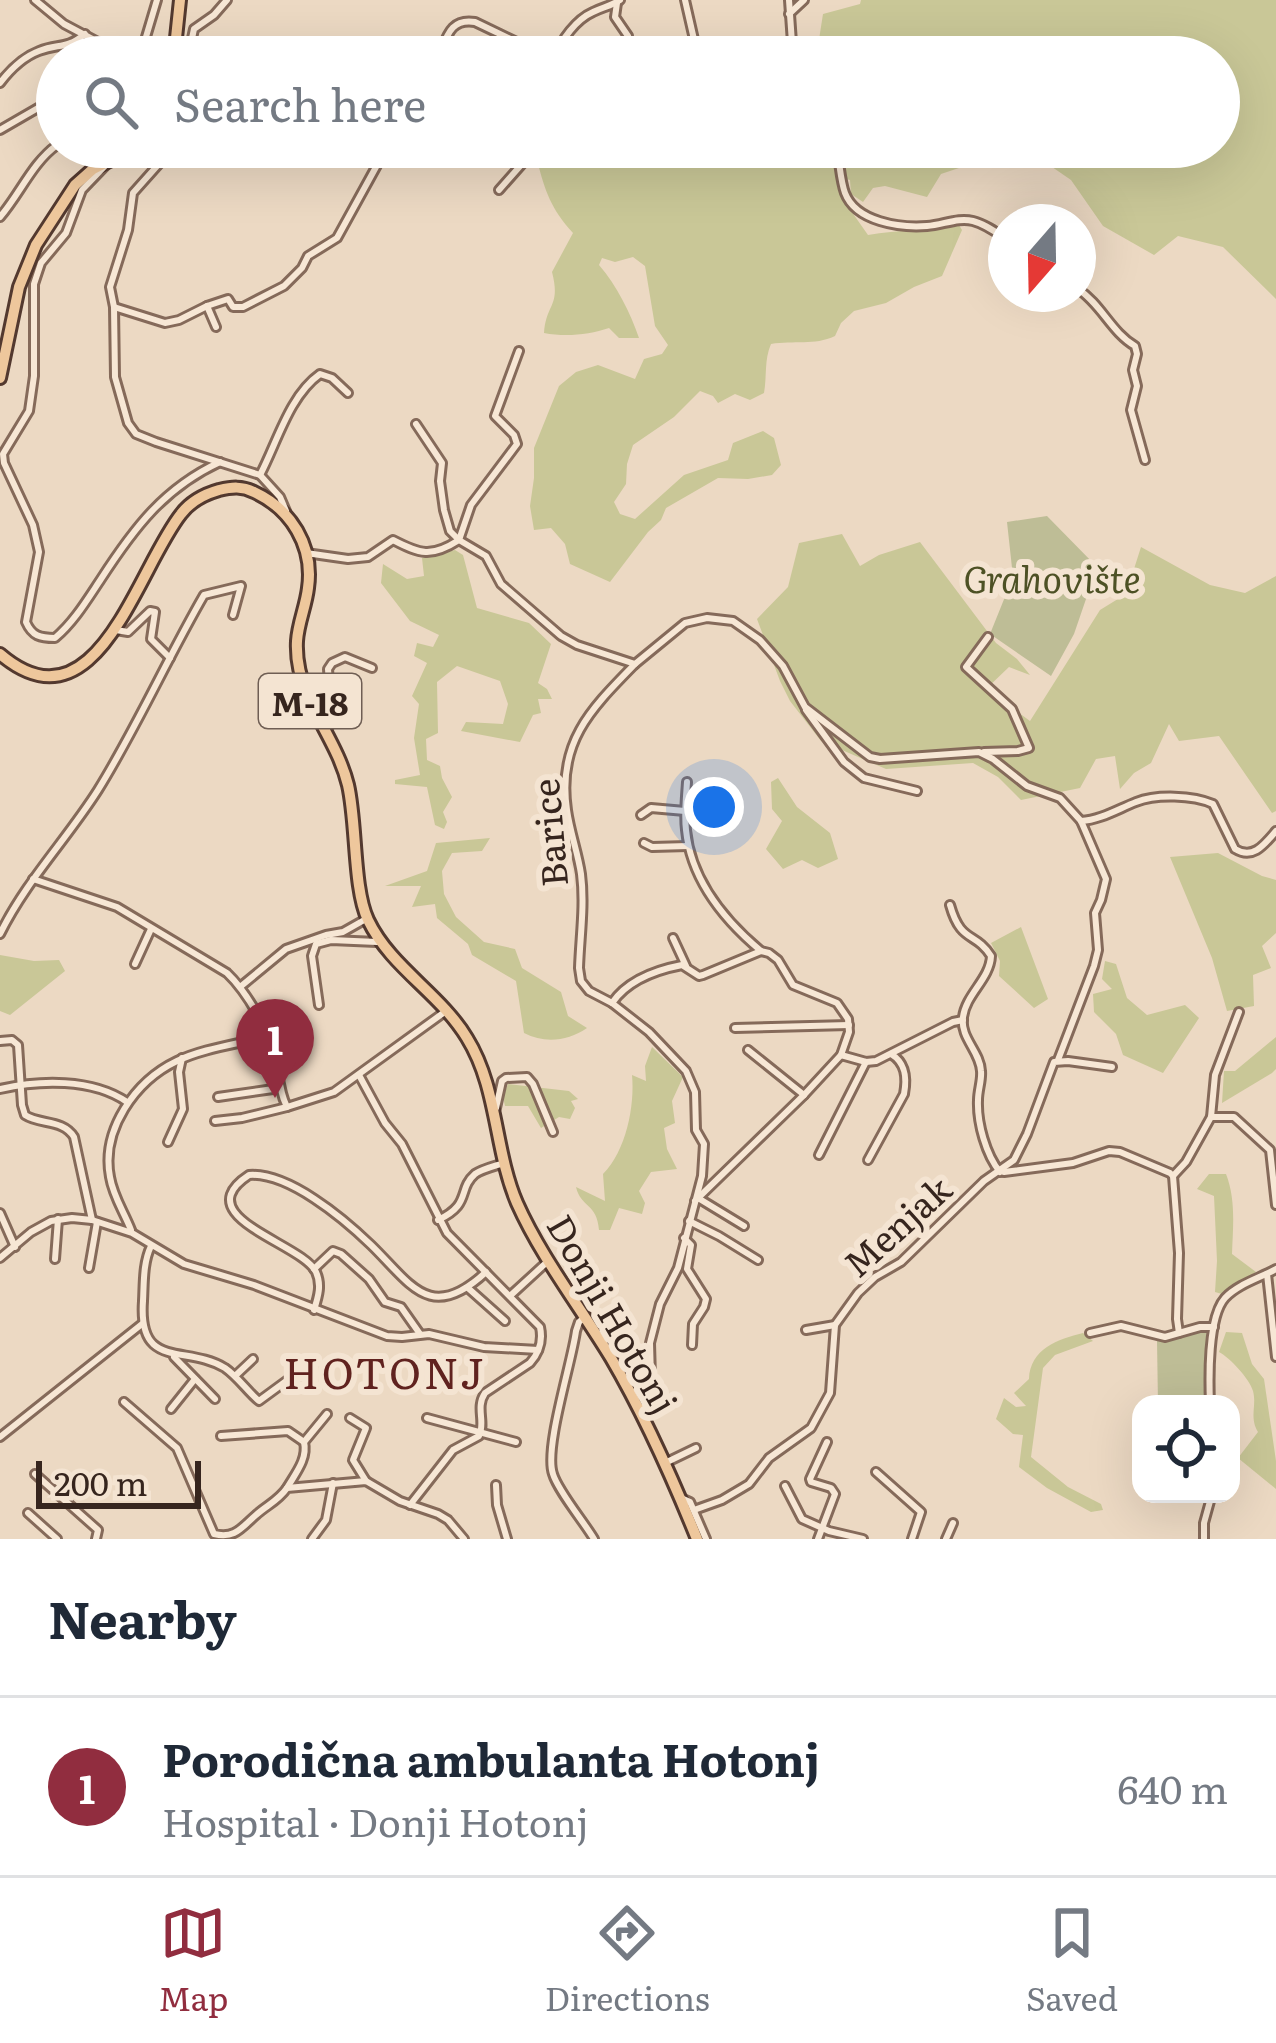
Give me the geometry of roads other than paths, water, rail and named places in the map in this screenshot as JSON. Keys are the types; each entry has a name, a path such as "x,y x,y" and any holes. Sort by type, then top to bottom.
{"main road":[{"path":"176,36 180,0"},
{"path":"0,378 19,287 36,245 75,185 96,168"},
{"path":"0,654 22,670 51,676 68,674 94,658 182,513 208,494 240,487 287,514"},
{"name":"M-18","path":"287,514 306,553 309,581 297,656 325,730"},
{"name":"Donji Hotonj","path":"325,730 347,782 367,918 381,942 469,1041 482,1066 514,1198 642,1416 701,1539"}],"street":[{"path":"146,36 157,0"},
{"path":"192,36 194,29 227,0"},
{"path":"685,0 693,36"},
{"path":"789,0 791,36"},
{"path":"789,14 804,0"},
{"path":"41,2 64,24 89,36"},
{"path":"566,36 589,13 613,3 615,17 628,35"},
{"path":"447,36 451,27 464,20 506,36"},
{"path":"0,83 8,71 36,53"},
{"path":"0,130 36,109"},
{"path":"0,217 36,164"},
{"path":"104,168 82,190 66,233 41,263 34,284 34,376 29,411 3,454 33,525 39,553 26,622 29,630 40,638 55,638 144,518 190,476 220,462"},
{"path":"154,168 130,202 128,230 110,287 115,376 128,423 136,434 260,476 280,497 287,514"},
{"path":"114,307 165,323 228,299 233,307 243,307 284,286 308,256 337,238 375,168"},
{"path":"499,190 518,168"},
{"path":"840,168 845,192 868,217 925,226 972,220 988,229"},
{"path":"1096,305 1135,346 1137,386 1131,410 1145,460"},
{"path":"207,306 216,326"},
{"path":"306,553 368,557 393,540 413,551 433,553 459,540 471,505 517,444 495,416 519,351"},
{"path":"260,476 310,381 320,374 348,393"},
{"path":"416,424 442,463 440,482 450,531 486,556 501,584 561,636 635,664"},
{"path":"0,934 32,879 79,820 118,758 208,592 242,586 233,615"},
{"path":"114,629 128,632 155,611 151,639 170,658"},
{"name":"Barice","path":"642,1416 659,1304 678,1268 705,1151 696,1130 692,1079 649,1032 581,981 582,886 566,806 572,749 591,709 685,623 707,618 733,621 760,640 783,666 844,762 864,778 917,791"},
{"path":"805,706 870,757 880,759 1028,748 1012,709 966,667 988,638"},
{"path":"325,730 330,725 326,711 332,663 346,657 372,668"},
{"path":"979,752 1027,786 1060,798 1081,821 1159,797 1213,804 1241,853 1261,848 1276,832"},
{"path":"687,782 688,846 698,877 724,916 761,951 778,960 794,985 837,1004 849,1025 735,1028"},
{"path":"641,815 651,808 685,811"},
{"name":"Menjak","path":"694,1510 749,1484 769,1458 811,1428 830,1393 835,1325 858,1293 874,1277 901,1262 985,1181 1014,1160 1050,1066 1058,1060 1098,950 1095,913 1106,879 1081,821"},
{"path":"644,842 652,848 688,846"},
{"path":"32,879 111,905 227,973 268,1036 287,1107"},
{"path":"950,905 964,935 983,945 991,956 990,969 962,1020 966,1039 982,1066 978,1116 990,1160 1000,1172"},
{"path":"240,987 286,949 343,932 367,918"},
{"path":"135,964 151,929"},
{"path":"673,938 686,966 699,976 761,951"},
{"path":"319,1005 312,956 316,944 381,942"},
{"path":"612,1004 616,996 660,969 686,966"},
{"path":"215,1121 326,1096 446,1011"},
{"path":"1179,1333 1173,1176 1210,1117 1215,1075 1239,1012"},
{"path":"841,1055 866,1062 962,1020"},
{"name":"Barice","path":"696,1200 841,1055 849,1025"},
{"path":"132,1233 108,1171 111,1136 127,1102 182,1058 268,1036"},
{"path":"0,1041 16,1041 25,1114 64,1126 74,1137 94,1221 89,1268"},
{"path":"748,1050 804,1095"},
{"path":"868,1160 904,1094 903,1067 891,1054"},
{"path":"168,1142 183,1109 182,1058"},
{"path":"1058,1060 1112,1067"},
{"path":"819,1155 866,1062"},
{"path":"358,1075 402,1144 438,1220 540,1327 542,1337 530,1363 480,1400 482,1433"},
{"path":"495,1112 502,1081 527,1077 553,1132"},
{"path":"0,1089 22,1084 83,1085 127,1102"},
{"path":"218,1097 280,1088"},
{"path":"1210,1117 1234,1117 1270,1150 1276,1205"},
{"name":"Menjak","path":"1000,1172 1073,1162 1109,1151 1173,1176"},
{"path":"438,1220 459,1206 476,1173 505,1162"},
{"path":"314,1310 319,1281 314,1269 301,1254 238,1218 232,1209 231,1198 240,1181 254,1173 310,1196 369,1243 416,1291 440,1296 468,1288 486,1272"},
{"path":"696,1200 744,1226"},
{"path":"0,1213 15,1247"},
{"path":"55,1259 58,1219"},
{"path":"0,1258 31,1232 58,1219 94,1221 132,1233 184,1264 395,1338 442,1335 484,1347 538,1350"},
{"path":"689,1221 758,1260"},
{"path":"684,1238 691,1245 687,1269 706,1299 692,1324 692,1346"},
{"path":"151,1246 144,1273 142,1324 147,1337 172,1354 215,1399"},
{"path":"314,1269 332,1251 340,1254 369,1279 386,1302 401,1306 420,1334"},
{"path":"511,1295 550,1260"},
{"path":"1210,1395 1216,1313 1228,1295 1272,1271 1276,1358"},
{"path":"468,1288 505,1321"},
{"path":"585,1317 576,1331 552,1460 553,1474 594,1539"},
{"path":"0,1437 142,1324"},
{"name":"Menjak","path":"806,1330 835,1325"},
{"path":"1090,1333 1121,1326 1165,1337 1214,1327"},
{"path":"172,1354 212,1362 236,1376 259,1401 290,1379"},
{"path":"236,1376 253,1360"},
{"path":"171,1409 195,1379"},
{"path":"124,1402 177,1448 214,1534 228,1538 276,1502 306,1449 288,1431 221,1436"},
{"path":"304,1442 327,1414"},
{"path":"350,1418 366,1428 353,1460 366,1480 438,1514 464,1539"},
{"path":"428,1418 516,1442"},
{"path":"410,1504 453,1450 482,1433"},
{"path":"818,1539 834,1490 810,1479 827,1442"},
{"path":"665,1462 696,1448"},
{"path":"876,1472 921,1512 912,1539"},
{"path":"35,1474 98,1530 96,1539"},
{"path":"287,1488 366,1480"},
{"path":"312,1539 326,1520 333,1483"},
{"path":"496,1485 507,1539"},
{"path":"785,1486 802,1520 862,1539"},
{"path":"681,1498 694,1510 701,1539"},
{"path":"1204,1539 1210,1503"},
{"path":"28,1513 57,1539"},
{"path":"946,1539 953,1522"},
{"path":"453,1539 454,1528"}],"place":[{"name":"Porodična ambulanta Hotonj","path":"275,1098"}],"district":[{"name":"HOTONJ","path":"385,1371"}],"park label":[{"name":"Grahovište","path":"1052,577"}]}
